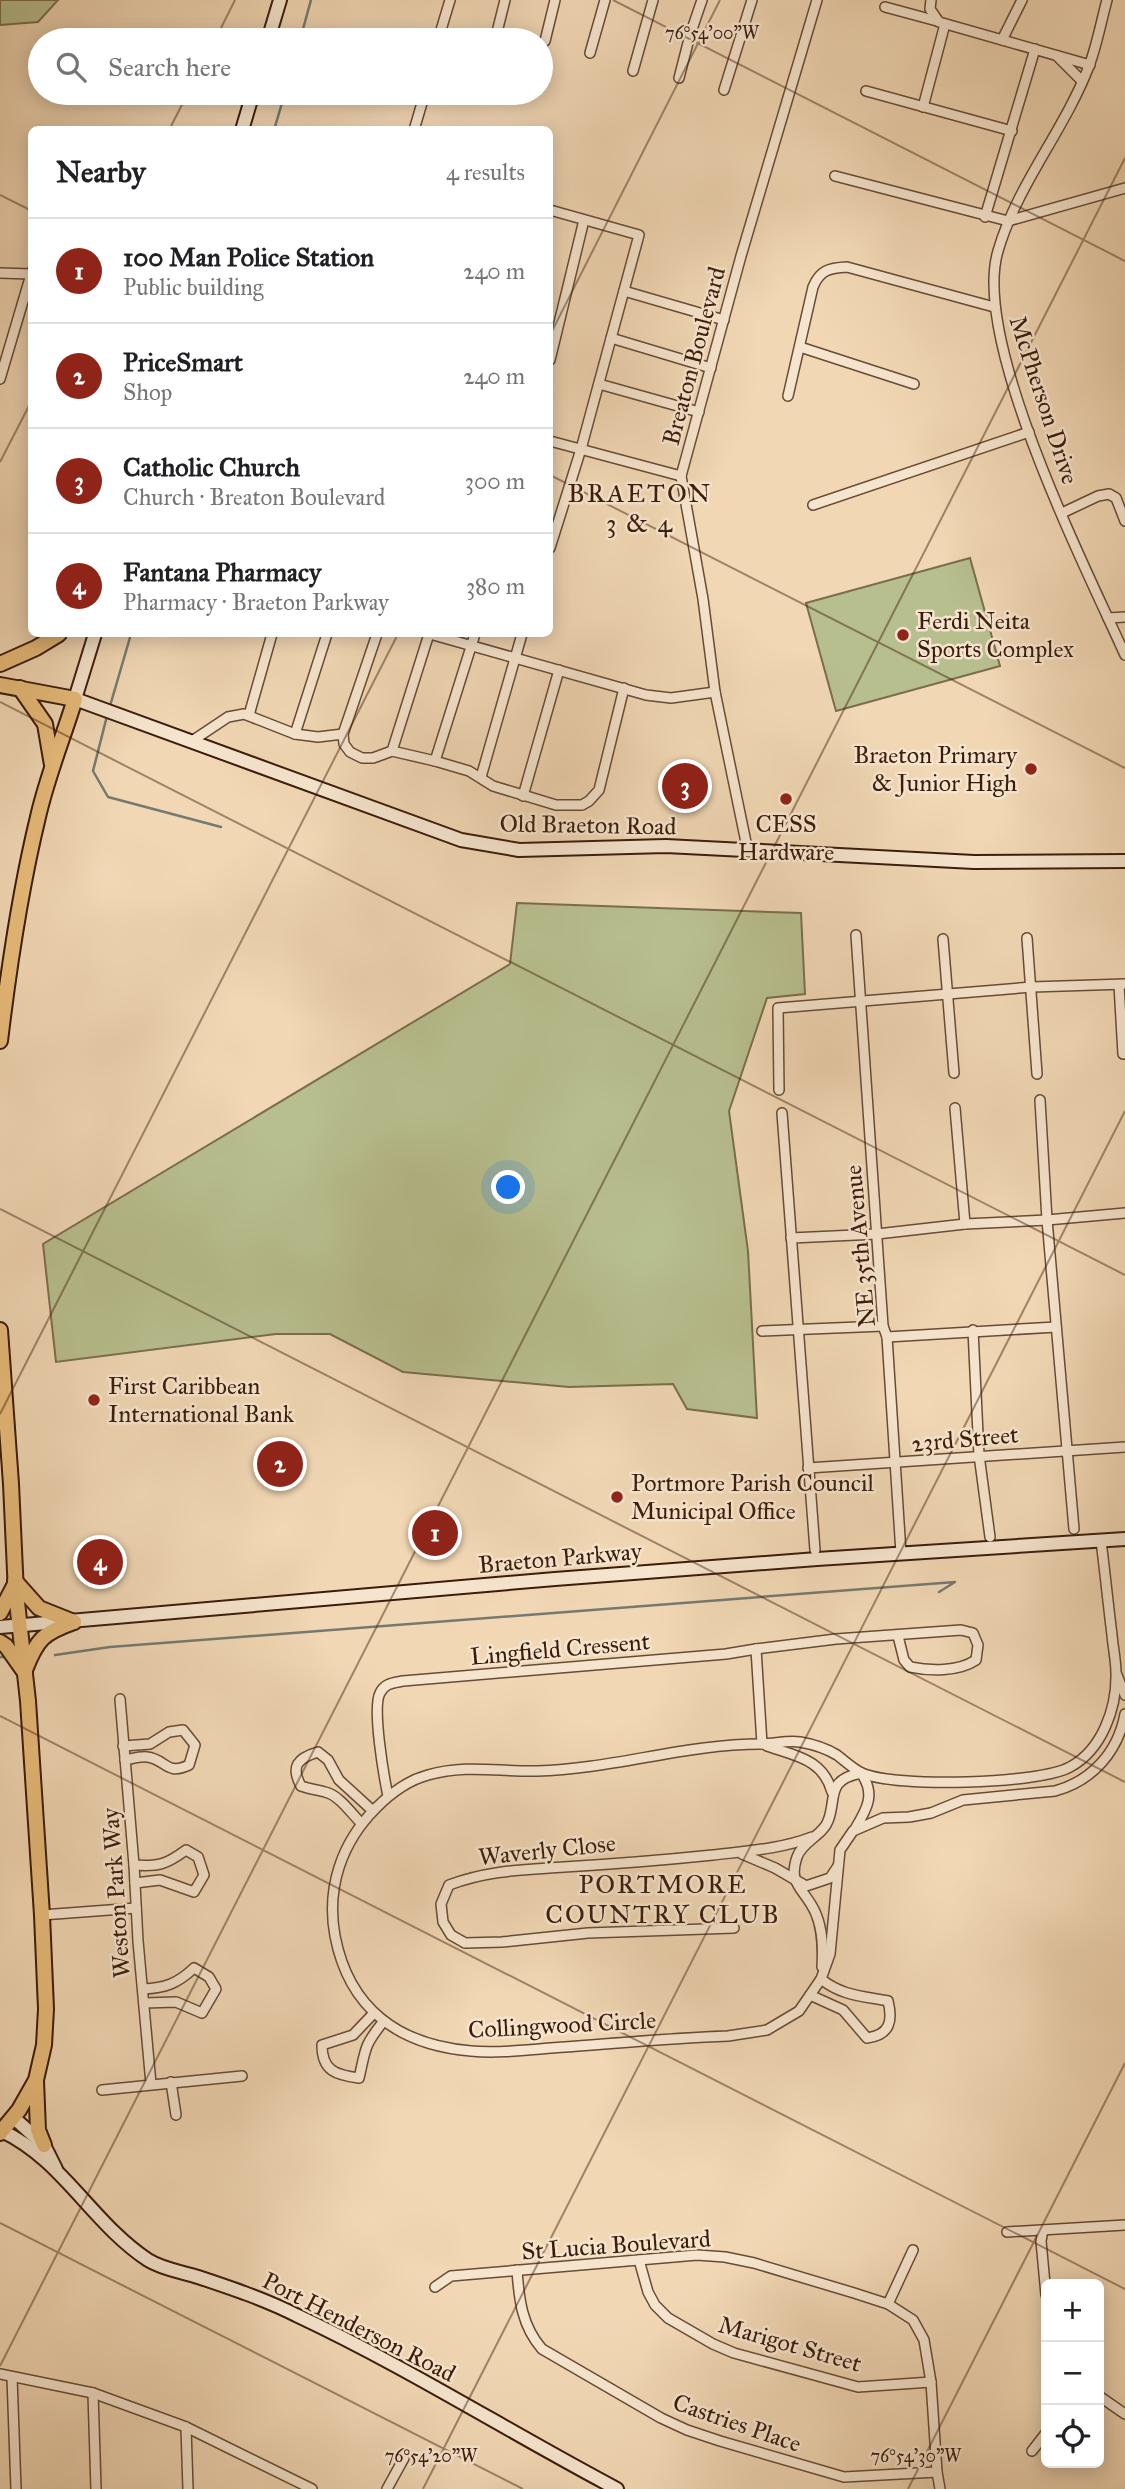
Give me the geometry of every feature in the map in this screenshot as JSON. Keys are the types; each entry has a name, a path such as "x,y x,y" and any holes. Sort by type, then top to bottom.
{"main road":[{"path":"0,664 54,637"},
{"path":"0,685 75,699 38,817 10,956 0,1041"},
{"path":"20,688 45,724 52,766"},
{"path":"0,1330 15,1581 42,1915 46,2009 44,2045 36,2080 38,2130 44,2145"},
{"path":"0,1613 15,1581"},
{"path":"15,1581 39,1608 74,1622"},
{"path":"24,1671 39,1639 49,1631 74,1622"},
{"path":"0,1642 24,1671"},
{"path":"1,2132 14,2118 36,2080"}],"street":[{"path":"272,28 280,0"},
{"path":"442,28 450,0"},
{"path":"498,28 505,0"},
{"path":"548,28 555,0"},
{"path":"590,53 605,0"},
{"path":"633,71 653,0"},
{"path":"679,78 702,0"},
{"path":"724,90 752,0"},
{"name":"Breaton Boulevard","path":"748,852 715,692 703,599 681,476 817,0"},
{"path":"931,0 930,9 942,23"},
{"path":"1002,40 1022,0"},
{"name":"McPherson Drive","path":"1107,0 1090,65 1008,221 997,255 992,286 1003,350 1029,432 1125,655"},
{"path":"885,7 1090,65"},
{"path":"923,107 942,23"},
{"path":"985,217 1035,49"},
{"path":"1056,55 1082,81"},
{"path":"866,91 1012,131"},
{"path":"243,126 249,105"},
{"path":"415,126 421,105"},
{"path":"835,176 1008,221 1125,188"},
{"path":"553,211 639,234 581,449 553,538"},
{"path":"553,348 584,220"},
{"path":"788,396 813,287 817,276 830,268 847,267 994,307"},
{"path":"0,273 28,273"},
{"path":"0,379 28,283"},
{"path":"624,291 724,320"},
{"path":"611,338 711,368"},
{"path":"800,347 914,384"},
{"path":"599,384 699,412"},
{"path":"813,505 1029,432"},
{"path":"553,442 681,476"},
{"path":"1062,513 1098,496 1109,494 1116,498 1125,521"},
{"path":"1108,618 1125,617"},
{"path":"75,699 94,637"},
{"path":"248,715 271,637"},
{"path":"295,734 326,637"},
{"path":"376,637 343,734 344,744 350,752 362,758 373,758 393,751 435,761 481,777 493,786 556,805 582,805 594,796 602,780 624,688"},
{"path":"393,751 429,637"},
{"path":"441,637 646,695 671,698 715,692"},
{"path":"435,761 474,637"},
{"path":"481,777 521,637"},
{"path":"523,796 559,670"},
{"name":"Old Braeton Road","path":"75,699 461,840 519,850 666,846 974,862 1125,861"},
{"path":"192,741 228,717 244,713 295,734 318,737 343,734"},
{"name":"NE 35th Avenue","path":"856,935 901,1553"},
{"path":"1027,938 1037,1074"},
{"path":"943,939 954,1073"},
{"path":"779,1090 778,1009 861,1000 1032,987 1122,984 1123,1054"},
{"path":"1040,1100 1047,1220 1074,1529"},
{"path":"955,1108 965,1224"},
{"path":"782,1113 815,1550"},
{"path":"791,1238 877,1234 965,1224 1125,1213"},
{"path":"762,1331 883,1326"},
{"path":"887,1336 1056,1326"},
{"path":"973,1330 979,1455 990,1537"},
{"name":"23rd Street","path":"808,1468 1125,1447"},
{"name":"Braeton Parkway","path":"0,1627 555,1579 1125,1539"},
{"path":"1101,1541 1117,1675 1125,1695"},
{"name":"Lingfield Cressent","path":"388,1796 382,1766 378,1715 379,1694 388,1683 726,1654 836,1639 961,1630 973,1633 978,1645 975,1660 967,1666 959,1667 924,1670 910,1667 904,1660 898,1636"},
{"path":"755,1648 762,1744"},
{"name":"Collingwood Circle","path":"861,1773 870,1790 867,1806 840,1850 830,1954 821,1979 799,2011 767,2030 729,2036 473,2052 421,2043 383,2022 359,1997 340,1963 333,1926 333,1896 341,1859 362,1823 373,1811 388,1796 422,1776 458,1768 537,1771 629,1761 681,1749 735,1743 802,1742 833,1753 861,1773 911,1783 1019,1778 1058,1773 1082,1760 1102,1733 1110,1712 1117,1675"},
{"name":"Weston Park Way","path":"120,1699 151,2084"},
{"path":"853,1831 883,1818 931,1813 963,1800 1055,1791 1069,1787 1085,1780 1099,1767 1118,1738 1125,1714"},
{"path":"123,1746 150,1744 169,1731 183,1730 195,1745 189,1765 179,1770 167,1768 149,1757 125,1760"},
{"name":"Collingwood Circle","path":"762,1744 784,1750 820,1768 830,1782 832,1792"},
{"path":"362,1823 327,1792 302,1786 297,1778 296,1766 303,1756 318,1752 328,1760 340,1780 373,1811"},
{"path":"810,1995 843,2010 867,2038 877,2036 888,2028 892,2016 888,2001 855,1997 840,1992 821,1979 823,1947 819,1923 810,1902 793,1881 798,1853 828,1823 832,1792 849,1775 861,1773"},
{"name":"Waverly Close","path":"734,1928 588,1933 465,1943 451,1935 443,1922 441,1904 449,1885 474,1875 737,1852 793,1845 813,1837"},
{"path":"134,1865 150,1867 168,1864 186,1850 198,1857 204,1875 194,1892 160,1880 135,1883"},
{"name":"Waverly Close","path":"737,1852 768,1865 793,1881"},
{"path":"793,1881 806,1886 820,1882 830,1878 839,1865"},
{"path":"42,1915 136,1908"},
{"path":"143,1989 166,1988 181,1980 194,1968 209,1977 216,1989 202,2013 176,2001 144,2003"},
{"path":"374,2013 353,2035 322,2046 322,2057 329,2069 344,2076 359,2078 362,2053 383,2022"},
{"path":"102,2090 242,2076"},
{"path":"172,2082 176,2115"},
{"name":"Port Henderson Road","path":"14,2118 44,2145 58,2173"},
{"name":"Port Henderson Road","path":"1,2132 27,2146 58,2173 86,2206 131,2248 151,2262 264,2299 363,2346 617,2489"},
{"path":"1007,2232 1125,2225"},
{"path":"1043,2230 1041,2241 1045,2279"},
{"path":"888,2304 913,2250"},
{"name":"St Lucia Boulevard","path":"435,2287 452,2276 697,2255 725,2257 888,2304 913,2320 924,2340 931,2382 940,2489"},
{"name":"Marigot Street","path":"639,2260 648,2292 655,2305 668,2318 734,2353 858,2387 931,2382"},
{"name":"Castries Place","path":"517,2270 525,2323 531,2337 542,2349 662,2418 698,2434 844,2477 937,2472"},
{"path":"0,2374 93,2393 186,2427 313,2489"},
{"path":"12,2377 16,2489"},
{"path":"93,2393 96,2489"},
{"path":"1104,2399 1125,2414"},
{"path":"186,2427 188,2489"},
{"path":"1032,2451 1041,2439"},
{"path":"387,2489 404,2458"}],"green space":[{"path":"0,0 58,0 38,22 0,25"},
{"name":"Ferdi Neita Sports Complex","path":"970,558 1000,666 836,711 806,603"},
{"path":"517,903 801,913 805,994 767,998 729,1111 748,1251 757,1418 687,1409 673,1384 569,1387 403,1372 330,1334 276,1334 56,1362 43,1244 510,964"}],"waterway":[{"path":"303,28 311,0"},
{"path":"275,126 281,105"},
{"path":"110,706 130,637"},
{"path":"107,716 93,771 108,797 221,827"},
{"path":"55,1655 110,1647 955,1582 939,1592"}],"place":[{"name":"Ferdi Neita Sports Complex","path":"903,635"},
{"name":"Braeton Primary & Junior High","path":"1031,769"},
{"name":"Catholic Church","path":"685,786"},
{"name":"CESS Hardware","path":"786,799"},
{"name":"First Caribbean International Bank","path":"94,1400"},
{"name":"PriceSmart","path":"280,1464"},
{"name":"Portmore Parish Council Municipal Office","path":"617,1497"},
{"name":"100 Man Police Station","path":"435,1533"},
{"name":"Fantana Pharmacy","path":"100,1562"}],"district":[{"name":"BRAETON 3 & 4","path":"640,508"},
{"name":"PORTMORE COUNTRY CLUB","path":"663,1899"}]}
